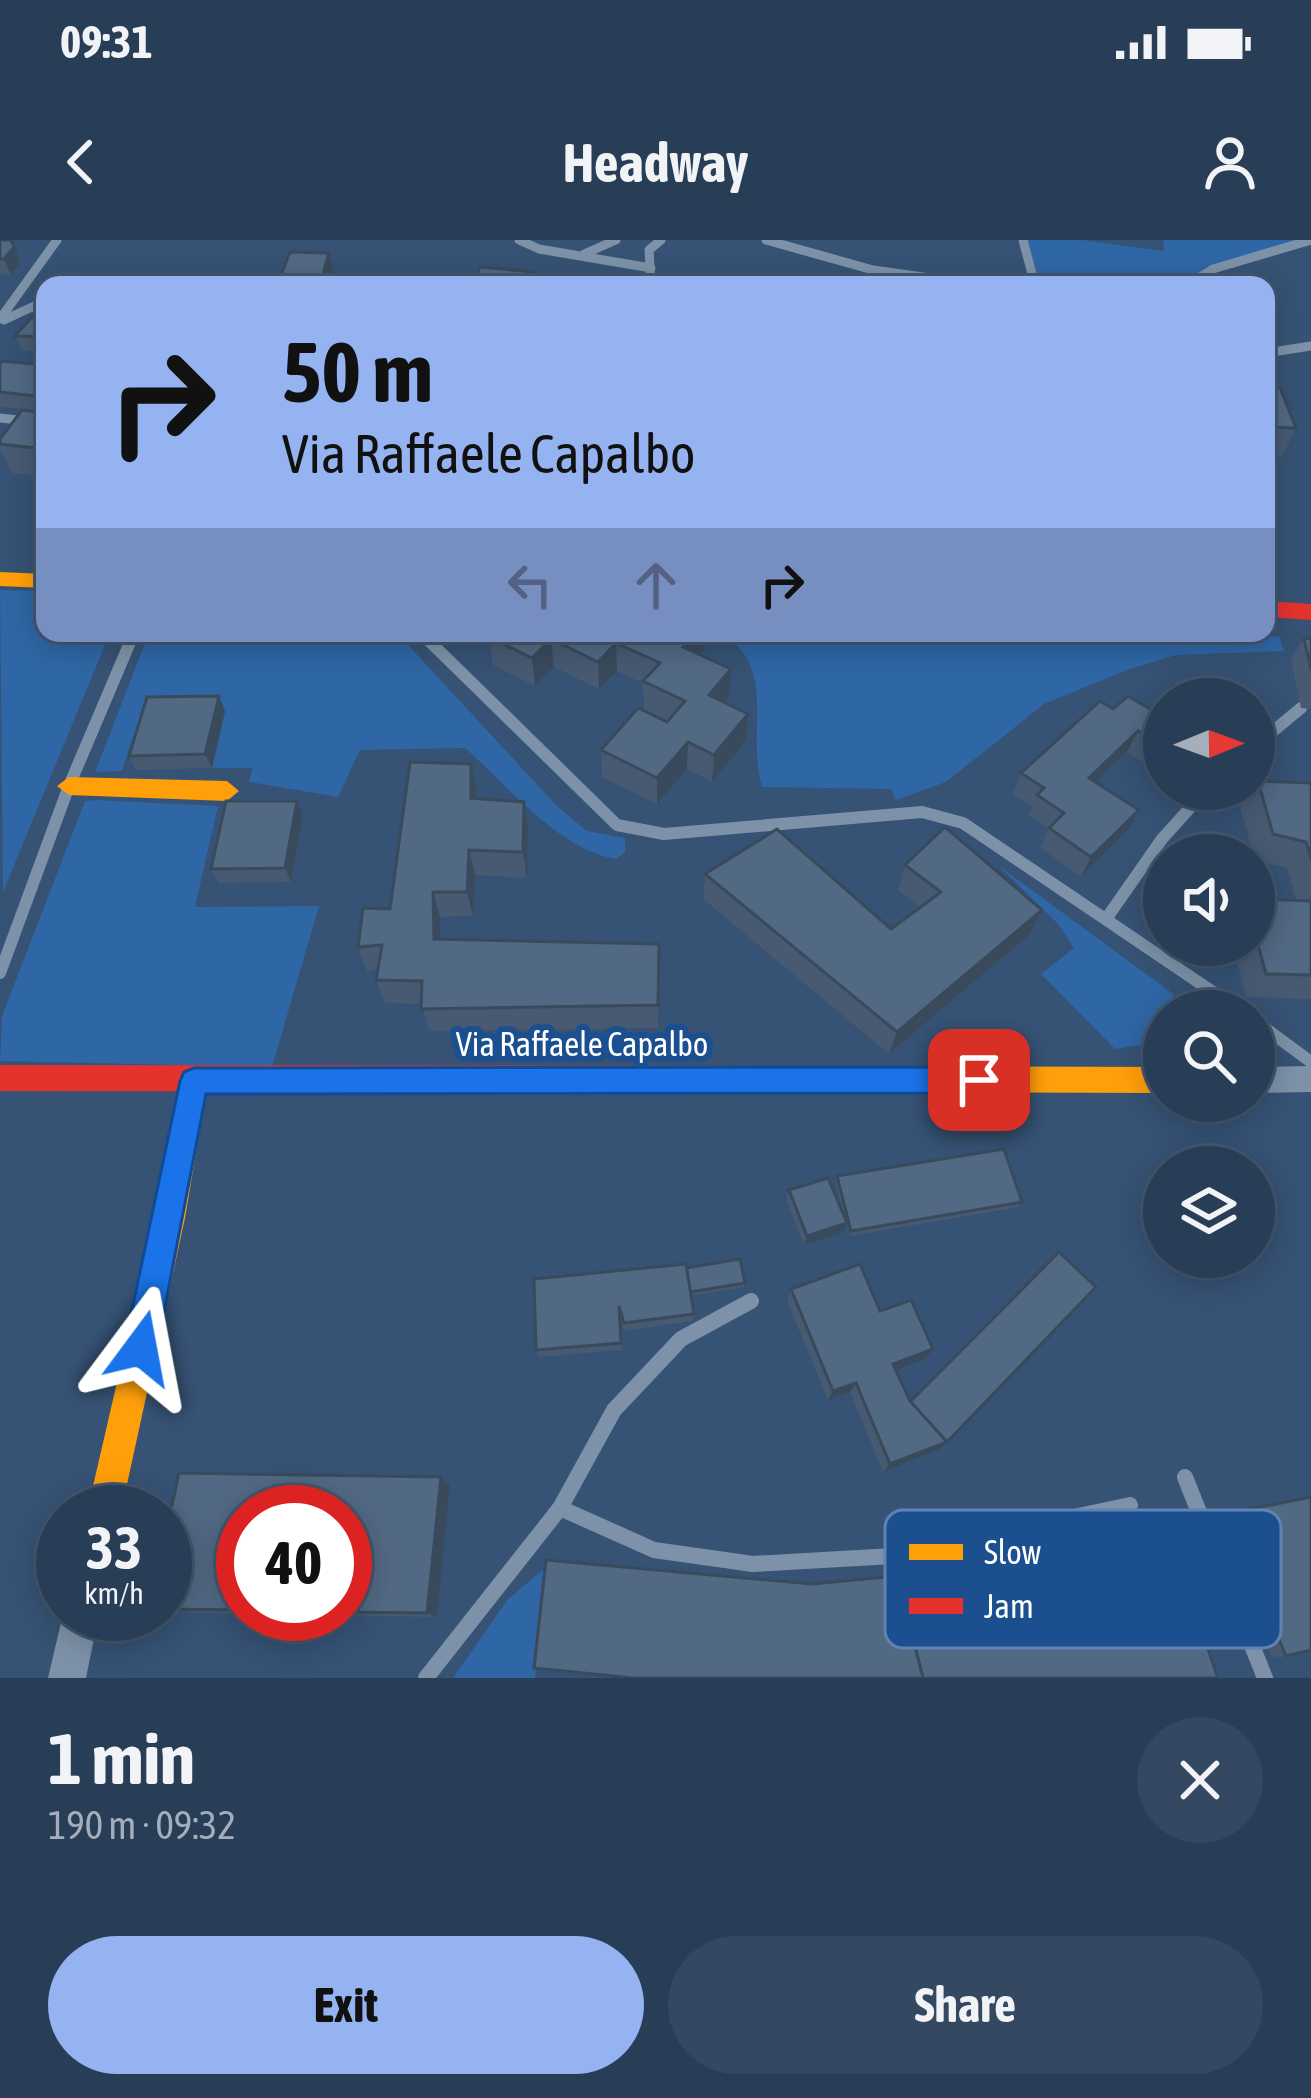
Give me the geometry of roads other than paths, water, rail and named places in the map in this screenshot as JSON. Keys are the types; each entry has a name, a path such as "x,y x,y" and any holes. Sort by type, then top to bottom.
{"street":[{"path":"0,579 36,581"},
{"path":"1275,610 1311,612"},
{"path":"69,786 227,791"},
{"name":"Via Raffaele Capalbo","path":"0,1078 1143,1080"},
{"path":"1275,1079 1311,1079"},
{"path":"111,1485 170,1219 194,1081"},
{"path":"67,1678 75,1641"}],"lane":[{"path":"0,321 57,240"},
{"path":"519,240 651,268"},
{"path":"579,256 616,240"},
{"path":"651,276 649,250 661,240"},
{"path":"766,240 786,241 832,261 908,276"},
{"path":"1023,240 1032,276"},
{"path":"1195,276 1311,240"},
{"path":"11,274 34,277"},
{"path":"0,321 36,306"},
{"path":"1275,351 1311,346"},
{"path":"0,418 36,422"},
{"path":"0,973 69,786 130,642"},
{"path":"430,642 535,750 617,825 664,834 922,812 963,824 1210,990"},
{"path":"1275,730 1301,708"},
{"path":"1106,919 1162,839 1189,810"},
{"path":"1275,1035 1311,1062"},
{"path":"426,1678 560,1508 614,1410 681,1339 751,1301"},
{"path":"1185,1478 1198,1510"},
{"path":"1107,1510 1130,1505"},
{"path":"560,1508 654,1550 753,1564 885,1556"},
{"path":"1253,1648 1265,1678"}]}
